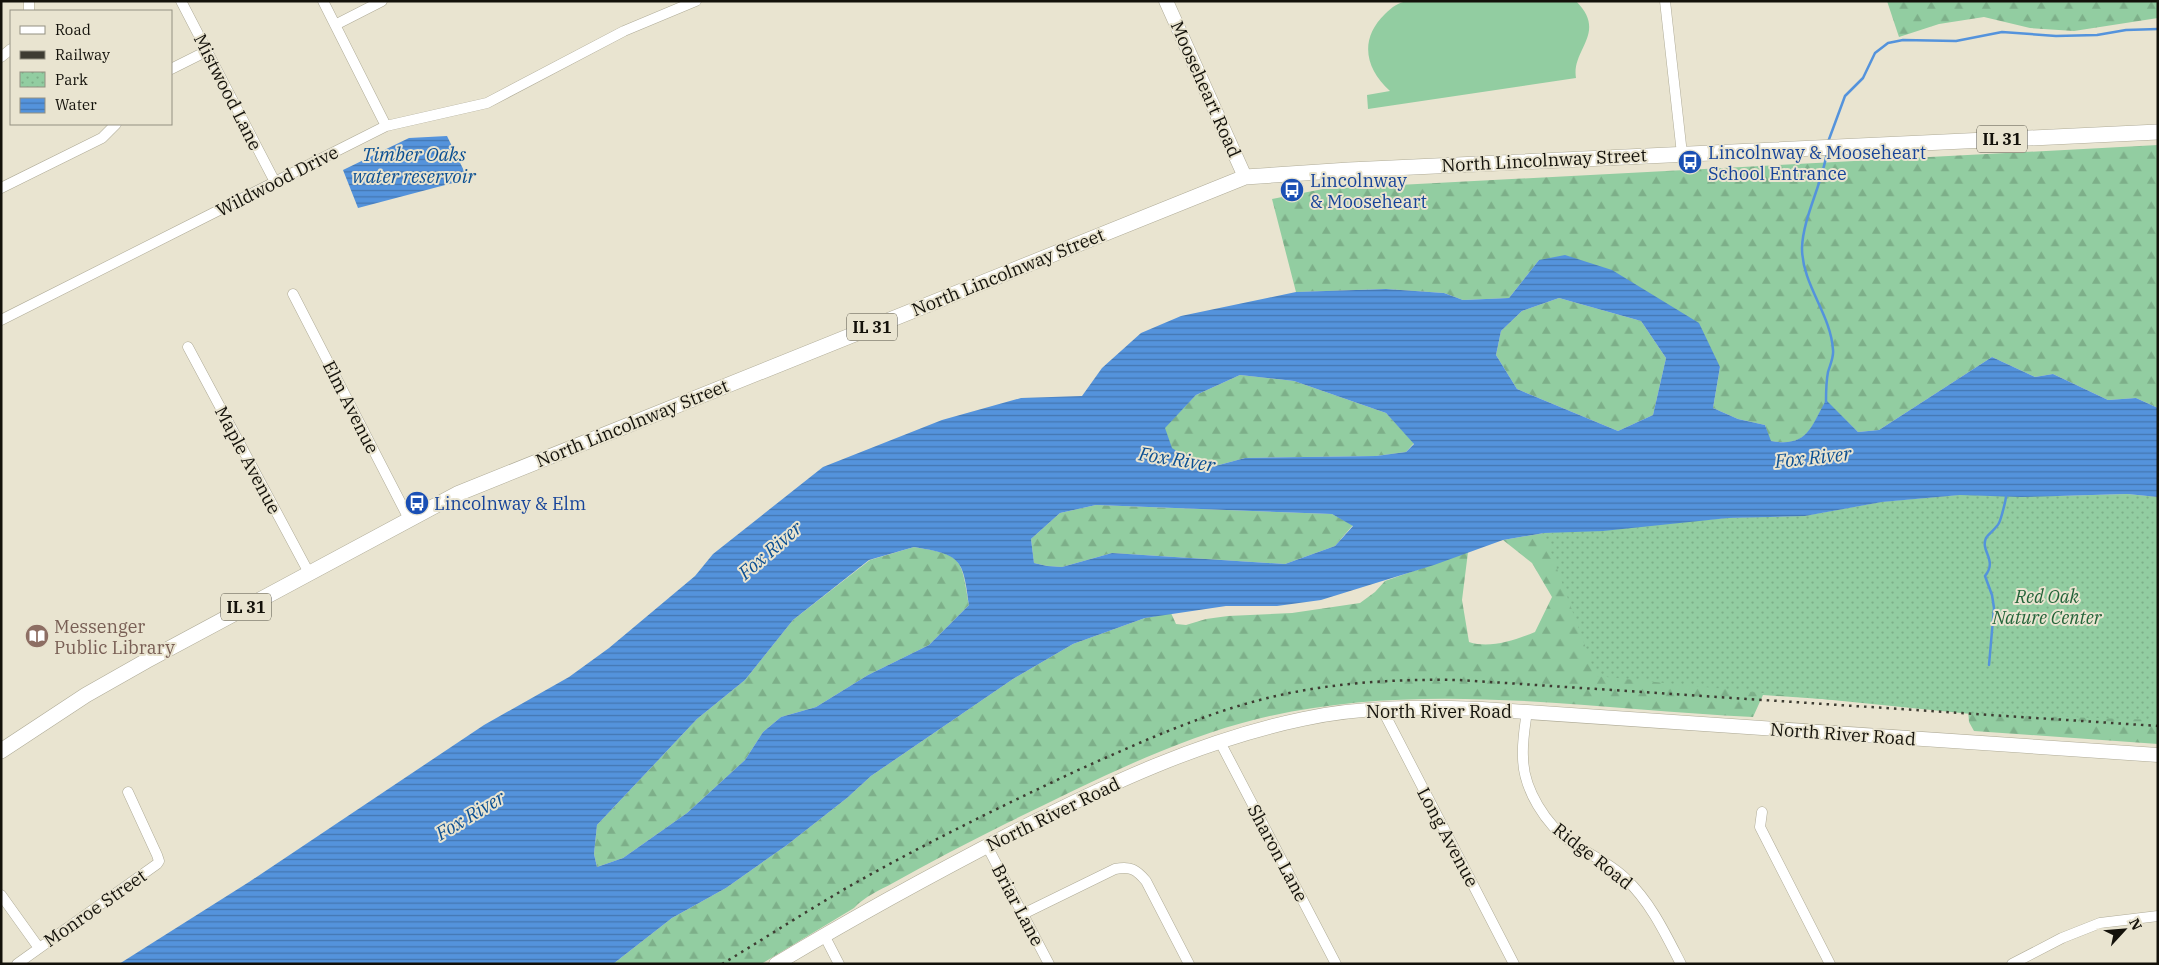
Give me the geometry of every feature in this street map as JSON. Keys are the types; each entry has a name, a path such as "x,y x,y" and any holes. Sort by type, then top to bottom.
{"main road":[{"name":"Mooseheart Road","path":"1166,1 1245,177"},
{"name":"North Lincolnway Street","path":"1,751 104,685 457,494 1245,177 2158,132"},
{"name":"North River Road","path":"776,964 912,885 987,846 1123,780 1220,742 1304,718 1382,709 1445,708 1527,711 2158,756"}],"street":[{"name":"Mistwood Lane","path":"181,1 275,182"},
{"path":"323,1 386,126"},
{"path":"335,25 382,1"},
{"name":"Wildwood Drive","path":"1,320 386,126 488,103 624,31 696,1"},
{"path":"1665,1 1682,154"},
{"path":"172,68 207,51"},
{"path":"1,188 102,138 115,125"},
{"name":"Elm Avenue","path":"293,294 409,519"},
{"name":"Maple Avenue","path":"188,347 309,573"},
{"name":"Long Avenue","path":"1382,709 1514,964"},
{"name":"Ridge Road","path":"1527,711 1522,757 1524,771 1539,806 1563,837 1609,864 1639,892 1651,908 1681,964"},
{"name":"Sharon Lane","path":"1220,742 1336,964"},
{"name":"Monroe Street","path":"17,964 159,861 128,792"},
{"path":"1762,812 1760,828 1830,964"},
{"name":"Briar Lane","path":"987,846 1049,964"},
{"path":"1023,914 1115,868 1127,867 1137,871 1146,881 1189,964"},
{"path":"1,894 39,948"},
{"path":"2012,964 2062,938 2094,925 2118,919 2158,916"},
{"path":"824,935 839,964"}],"green space":[{"path":"1408,1 1576,1 1585,12 1589,22 1589,32 1578,58 1576,78 1368,109 1367,95 1390,91 1375,73 1368,54 1371,33 1385,14 1393,7"},
{"path":"1887,1 2158,1 2158,18 2074,31 2030,28 1984,17 1939,24 1899,37"},
{"path":"2158,145 2158,408 2136,398 2108,400 2053,374 2035,377 1992,357 1879,430 1858,432 1826,401 1806,434 1793,441 1783,442 1770,441 1765,425 1738,419 1713,408 1720,367 1539,260 1509,298 1463,300 1444,293 1386,289 1296,292 1272,199 1323,189"},
{"path":"1559,298 1641,321 1666,358 1653,415 1618,431 1517,389 1496,355 1501,331 1522,311"},
{"path":"1240,375 1294,381 1386,413 1414,443 1406,452 1376,456 1245,458 1204,469 1171,448 1164,428 1196,395"},
{"name":"Red Oak Nature Center","path":"2127,494 2158,497 2158,720 1971,714 1596,676 1544,533 1603,531 1728,518 1805,516 1882,502 1960,495 2021,497"},
{"path":"1960,495 2158,497 2158,744 1974,731 1969,722 1968,709 1763,695 1753,717 1504,700 1380,701 1318,707 1257,719 1225,728 1161,751 1098,779 978,837 878,891 862,900 854,908 761,964 613,964 672,918 726,888 787,845 847,798 871,776 1013,679 1073,644 1145,618 1171,613 1176,624 1186,625 1206,619 1228,616 1292,613 1360,603 1375,592 1385,581 1468,552 1462,600 1469,642 1485,645 1494,644 1511,641 1535,632 1552,597 1532,563 1503,540 1544,533 1728,518 1805,516 1882,502"},
{"path":"1096,505 1332,514 1353,525 1335,546 1285,564 1112,553 1062,567 1034,563 1031,539 1060,513"},
{"path":"914,547 942,553 951,556 957,561 964,577 969,605 929,645 868,675 816,707 781,717 763,732 745,760 687,813 623,858 597,867 594,854 597,825 697,719 745,680 793,620 870,560"}],"water":[{"name":"Timber Oaks water reservoir","path":"447,136 468,179 358,208 343,170 409,138"},
{"name":"Fox River","path":"1565,255 1612,270 1699,323 1720,367 1713,408 1738,419 1765,425 1771,441 1793,441 1806,434 1826,400 1858,432 1879,430 1992,357 2035,377 2053,374 2108,400 2136,398 2158,408 2158,497 2127,494 2021,497 1960,495 1882,502 1805,516 1728,518 1603,531 1544,533 1503,540 1434,565 1321,600 1277,606 1226,606 1145,618 1073,644 1013,679 871,776 847,798 787,845 726,888 672,918 613,964 119,964 249,882 484,725 569,677 609,648 695,576 713,554 823,467 942,420 1021,398 1082,396 1102,368 1141,333 1181,316 1296,292 1386,289 1444,293 1463,300 1509,298 1539,260","holes":["1559,298 1641,321 1666,358 1653,415 1618,431 1517,389 1496,355 1501,331 1522,311","1240,375 1294,381 1386,413 1414,444 1406,452 1376,456 1245,458 1204,469 1172,448 1165,428 1196,395","1096,505 1332,514 1353,526 1335,546 1285,564 1112,553 1062,567 1034,563 1031,539 1060,513","914,547 950,556 957,561 961,568 969,605 929,645 868,675 816,707 781,717 763,732 745,760 687,813 623,858 597,867 594,854 597,825 697,719 745,680 793,620 869,560"]}],"waterway":[{"path":"1828,142 1845,96 1863,78 1875,53 1888,43 1903,40 1956,41 2002,32 2056,36 2097,35 2126,30 2158,29"},
{"path":"1826,402 1827,376 1833,353 1831,337 1811,287 1803,262 1802,248 1803,236 1827,152"},
{"path":"1989,665 1994,608 1992,595 1985,576 1990,565 1985,543 1987,536 1999,523 2006,496"}],"railway":[{"path":"722,964 884,867 1076,771 1125,749 1224,710 1276,696 1322,687 1391,681 1460,680 2158,726"}],"place":[{"name":"Lincolnway & Mooseheart School Entrance","path":"1690,162"},
{"name":"Lincolnway & Mooseheart","path":"1292,190"},
{"name":"Lincolnway & Elm","path":"417,503"},
{"name":"Messenger Public Library","path":"37,636"}]}
